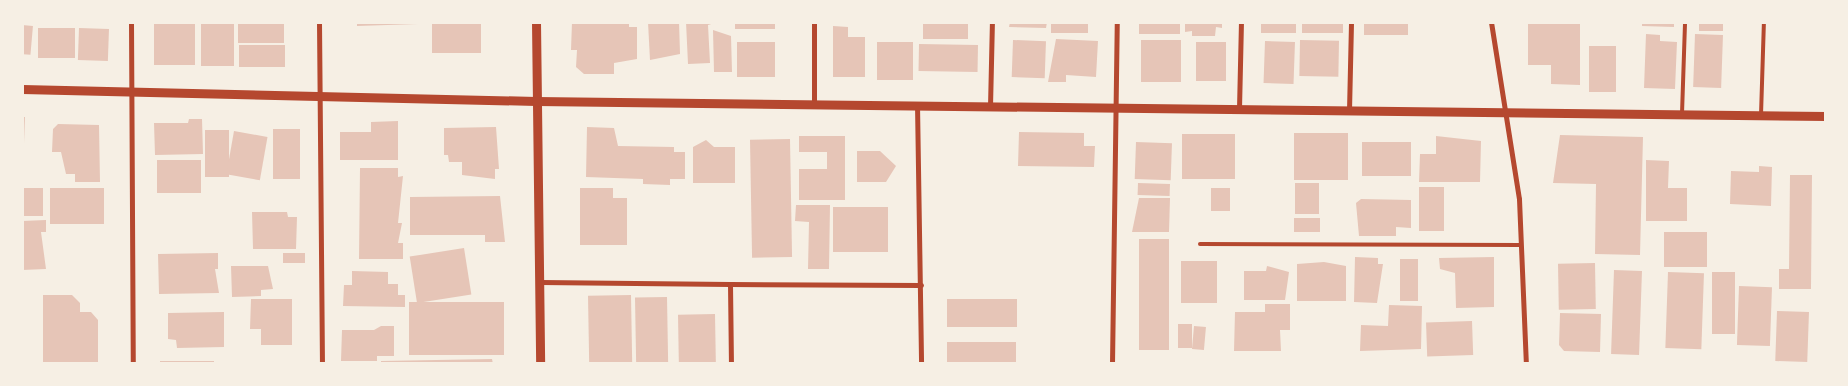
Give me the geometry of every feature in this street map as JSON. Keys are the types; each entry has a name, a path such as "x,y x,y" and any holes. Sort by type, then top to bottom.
{"street":[{"path":"131,22 133,364"},
{"path":"319,22 322,364"},
{"path":"536,22 540,364"},
{"path":"814,22 814,103"},
{"path":"990,107 992,22"},
{"path":"1112,364 1118,22"},
{"path":"1239,109 1241,22"},
{"path":"1349,111 1351,22"},
{"path":"1491,22 1519,199 1526,364"},
{"path":"22,89 320,94 536,101 1826,116"},
{"path":"917,104 922,364"},
{"path":"540,282 921,285"},
{"path":"730,284 731,364"}],"lane":[{"path":"1682,114 1685,22"},
{"path":"1761,116 1764,22"},
{"path":"1200,244 1521,245"}],"building":[{"path":"154,22 195,22 195,65 154,65"},
{"path":"201,22 234,22 234,66 201,66"},
{"path":"238,22 284,22 284,43 238,43"},
{"path":"357,22 418,22 418,24 357,26"},
{"path":"432,22 481,22 481,53 432,53"},
{"path":"572,22 629,22 629,27 637,27 637,59 614,63 614,74 584,74 576,67 577,50 571,50"},
{"path":"648,22 679,22 680,54 650,60"},
{"path":"686,22 718,22 708,25 710,63 688,64"},
{"path":"735,22 775,22 775,29 735,29"},
{"path":"923,22 968,22 968,39 923,39"},
{"path":"1010,22 1047,22 1046,28 1009,27"},
{"path":"1051,22 1088,22 1088,33 1051,33"},
{"path":"1139,22 1180,22 1180,34 1139,34"},
{"path":"1185,22 1222,22 1222,28 1216,27 1215,36 1192,36 1192,31 1185,32"},
{"path":"1261,22 1296,22 1296,33 1261,33"},
{"path":"1302,22 1343,22 1343,33 1302,33"},
{"path":"1364,22 1408,22 1408,35 1364,35"},
{"path":"1528,22 1580,22 1580,85 1551,84 1551,65 1528,65"},
{"path":"1642,22 1674,22 1674,27 1642,26"},
{"path":"1699,22 1723,22 1723,31 1699,31"},
{"path":"22,25 33,26 30,55 22,54"},
{"path":"833,26 848,27 848,37 865,37 865,77 833,77"},
{"path":"38,28 75,28 75,58 38,58"},
{"path":"79,28 109,29 108,61 78,60"},
{"path":"713,30 731,36 732,72 714,72"},
{"path":"1646,34 1660,35 1660,41 1677,42 1675,89 1644,88"},
{"path":"1695,34 1723,35 1721,88 1693,87"},
{"path":"1056,39 1098,41 1096,77 1066,75 1066,82 1048,82"},
{"path":"1013,40 1046,41 1045,78 1012,77"},
{"path":"1141,40 1181,40 1181,82 1141,82"},
{"path":"1300,40 1339,41 1338,77 1299,76"},
{"path":"1265,41 1295,42 1294,84 1264,83"},
{"path":"737,42 775,42 775,77 737,77"},
{"path":"877,42 913,42 913,80 877,80"},
{"path":"1196,42 1226,42 1226,81 1196,81"},
{"path":"919,44 978,45 978,72 919,71"},
{"path":"239,45 285,45 285,67 239,67"},
{"path":"1589,46 1616,46 1616,92 1589,92"},
{"path":"22,117 25,117 24,143 22,143"},
{"path":"189,119 202,119 203,154 155,155 154,123 188,123"},
{"path":"398,121 398,160 340,160 340,132 371,132 371,122"},
{"path":"58,124 99,125 100,182 75,182 75,174 66,174 61,152 52,152 53,129"},
{"path":"496,127 499,169 495,169 495,179 462,175 462,162 449,162 448,155 444,155 444,128"},
{"path":"587,127 614,128 618,146 674,147 674,152 685,152 685,179 670,179 670,185 643,184 643,179 586,177"},
{"path":"273,129 300,129 300,179 273,179"},
{"path":"205,130 229,130 229,177 205,177"},
{"path":"234,131 267,137 260,180 226,174"},
{"path":"1019,132 1084,133 1084,146 1095,146 1094,167 1018,166"},
{"path":"1294,133 1348,133 1348,180 1294,180"},
{"path":"1182,134 1235,134 1235,179 1182,179"},
{"path":"1560,135 1643,137 1640,255 1595,254 1596,184 1553,183"},
{"path":"799,136 845,136 845,200 799,200 799,169 827,169 827,152 799,152"},
{"path":"1436,136 1481,141 1480,182 1419,182 1420,154 1436,154"},
{"path":"790,139 792,257 752,258 750,140"},
{"path":"706,140 714,147 735,147 735,183 693,183 693,147"},
{"path":"1136,142 1172,143 1171,180 1135,179"},
{"path":"1362,142 1411,142 1411,176 1362,176"},
{"path":"857,151 880,151 896,166 886,182 857,182"},
{"path":"157,160 201,160 201,193 157,193"},
{"path":"1646,160 1669,161 1668,188 1687,188 1687,221 1646,221"},
{"path":"1759,166 1772,167 1771,206 1730,204 1731,171 1759,172"},
{"path":"360,168 398,168 398,177 403,176 398,223 402,223 398,243 403,243 403,259 359,259"},
{"path":"1790,175 1812,175 1811,289 1779,289 1779,269 1789,269"},
{"path":"1138,183 1170,184 1170,196 1138,195"},
{"path":"1295,183 1319,183 1319,214 1295,214"},
{"path":"1419,187 1444,187 1444,231 1419,231"},
{"path":"22,188 43,188 43,216 22,216"},
{"path":"50,188 104,188 104,224 50,224"},
{"path":"580,188 613,188 613,198 627,198 627,245 580,245"},
{"path":"1211,188 1230,188 1230,211 1211,211"},
{"path":"500,196 505,242 485,242 485,235 410,235 410,197"},
{"path":"1139,198 1170,198 1169,232 1132,232"},
{"path":"1361,199 1411,200 1411,228 1396,227 1396,236 1359,236 1356,203"},
{"path":"796,205 830,205 829,269 808,269 809,222 795,221"},
{"path":"833,207 888,207 888,252 833,252"},
{"path":"252,212 287,212 288,217 297,217 296,249 253,249"},
{"path":"1294,218 1320,218 1320,232 1294,232"},
{"path":"46,220 46,232 41,232 46,269 22,270 22,221"},
{"path":"1664,232 1707,232 1707,267 1664,267"},
{"path":"1139,239 1169,239 1169,350 1139,350"},
{"path":"464,248 471,294 417,303 410,257"},
{"path":"218,253 218,269 215,269 219,293 159,294 158,254"},
{"path":"283,253 305,253 305,263 283,263"},
{"path":"1355,257 1378,258 1378,264 1383,264 1377,303 1354,302"},
{"path":"1494,257 1494,307 1456,308 1455,273 1440,269 1439,258"},
{"path":"1400,259 1418,259 1418,301 1400,301"},
{"path":"1181,261 1217,261 1217,303 1181,303"},
{"path":"1324,262 1346,266 1346,301 1297,301 1297,264"},
{"path":"1595,263 1596,309 1559,310 1558,264"},
{"path":"231,266 268,266 273,289 261,290 261,296 232,297"},
{"path":"1267,266 1289,272 1285,300 1244,300 1244,271 1266,271"},
{"path":"1614,270 1642,271 1639,355 1611,354"},
{"path":"352,271 388,272 388,284 398,284 398,295 405,295 405,307 343,306 344,285 352,285"},
{"path":"1668,272 1704,273 1701,349 1665,348"},
{"path":"1712,272 1735,272 1735,334 1712,334"},
{"path":"1739,286 1772,287 1770,346 1737,345"},
{"path":"43,295 72,295 80,303 80,312 91,312 98,320 98,364 43,364"},
{"path":"631,295 632,364 589,364 588,296"},
{"path":"667,297 668,362 636,363 635,298"},
{"path":"251,299 292,299 292,345 261,345 261,329 250,329"},
{"path":"947,299 1017,299 1017,327 947,327"},
{"path":"409,302 504,302 504,355 409,355"},
{"path":"1265,304 1290,304 1290,330 1280,330 1281,351 1234,351 1235,312 1265,312"},
{"path":"1389,305 1422,306 1421,349 1360,351 1361,325 1388,326"},
{"path":"1777,311 1809,312 1807,362 1775,361"},
{"path":"224,312 224,347 177,348 176,340 168,339 168,313"},
{"path":"1560,313 1601,314 1600,352 1564,351 1559,345"},
{"path":"715,314 716,364 679,364 678,315"},
{"path":"1472,321 1473,355 1427,357 1426,323"},
{"path":"1178,324 1192,324 1192,348 1178,348"},
{"path":"381,326 394,326 394,356 377,356 377,361 341,361 342,330 374,330"},
{"path":"1194,326 1206,327 1204,350 1192,349"},
{"path":"947,342 1016,342 1016,364 947,364"},
{"path":"492,359 493,364 381,364 381,361"},
{"path":"160,361 214,361 214,364 160,364"}]}
